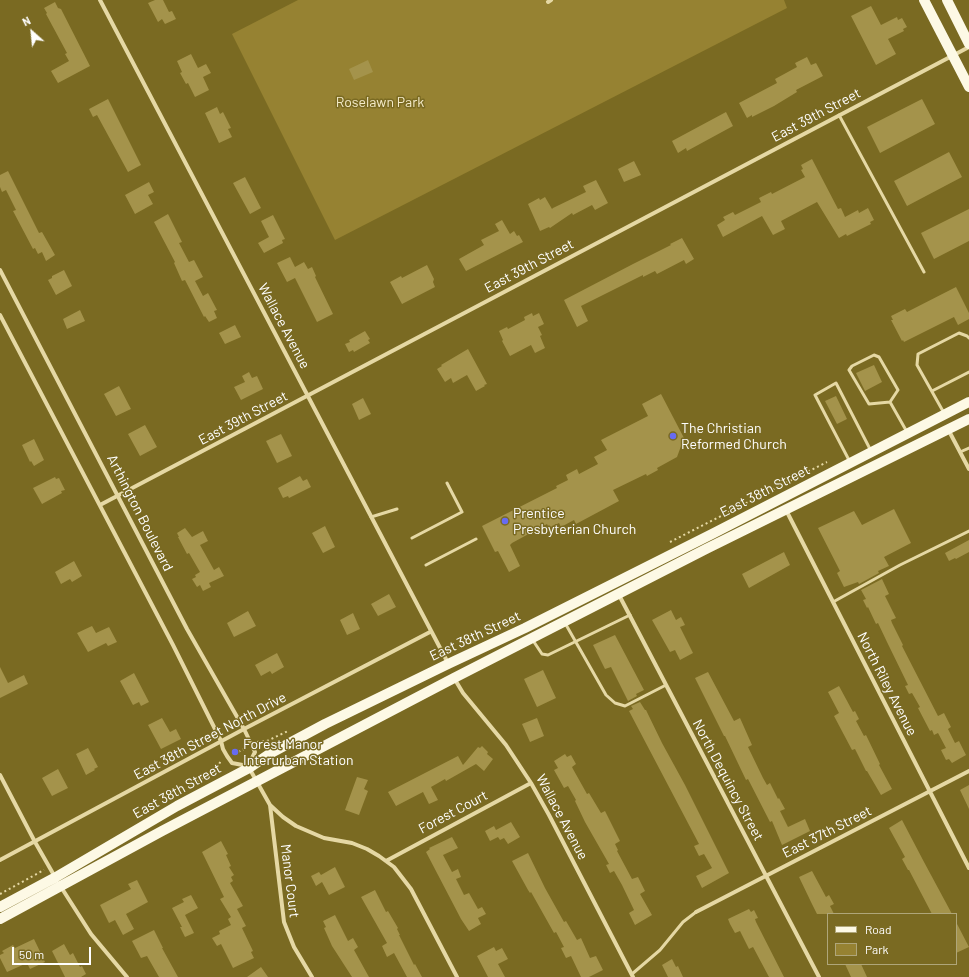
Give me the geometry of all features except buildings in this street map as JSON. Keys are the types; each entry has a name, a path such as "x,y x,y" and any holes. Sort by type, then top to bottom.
{"main road":[{"path":"924,0 969,87"},
{"path":"946,0 969,44"},
{"name":"East 38th Street","path":"0,919 177,806 272,752 325,724 525,628 969,402"},
{"name":"East 38th Street","path":"0,907 58,882 785,509 969,419"}],"street":[{"name":"Wallace Avenue","path":"100,0 448,664"},
{"name":"East 39th Street","path":"100,505 969,47"},
{"name":"Arthington Boulevard","path":"0,270 187,629 244,729 255,752 248,767"},
{"path":"0,315 100,505 221,741 222,749 232,763 248,767 270,805 282,817 301,829 324,838 360,846 373,852 386,861 402,876 411,889 457,977"},
{"path":"948,429 969,469"},
{"name":"North Riley Avenue","path":"785,509 969,868"},
{"name":"North Dequincy Street","path":"618,594 819,977"},
{"name":"East 38th Street North Drive","path":"0,860 221,741 430,632"},
{"name":"Wallace Avenue","path":"454,678 463,693 506,744 531,783 633,976"},
{"name":"East 37th Street","path":"696,912 969,771"},
{"path":"0,775 35,842 77,914 91,934 127,977"},
{"name":"Forest Court","path":"386,861 531,783"},
{"name":"Manor Court","path":"270,805 284,922 294,947 312,977"},
{"path":"627,977 633,976"}],"lane":[{"path":"839,115 924,272"},
{"path":"945,414 917,365 918,354 959,333 968,336 969,338"},
{"path":"874,355 879,357 898,390 890,402 869,404 849,370 852,366 874,355"},
{"path":"932,392 969,372"},
{"path":"851,463 814,395 836,383 872,452"},
{"path":"890,402 907,434"},
{"path":"960,452 969,448"},
{"path":"412,538 462,512 447,483"},
{"path":"371,517 397,509"},
{"path":"833,602 900,565 969,531"},
{"path":"426,565 476,539"},
{"path":"532,639 542,654 548,655 630,615"},
{"path":"565,623 606,695 615,703 625,706 666,685"},
{"path":"633,976 660,950 683,922 696,912"}],"path":[{"path":"665,545 846,453"},
{"path":"184,790 217,769 220,761 251,744 260,741 267,742 288,731"},
{"path":"0,894 50,868"}],"green space":[{"name":"Roselawn Park","path":"298,0 784,0 787,8 335,240 232,34"}],"place":[{"name":"The Christian Reformed Church","path":"673,436"},
{"name":"Prentice Presbyterian Church","path":"505,521"},
{"name":"Forest Manor Interurban Station","path":"235,752"}]}
